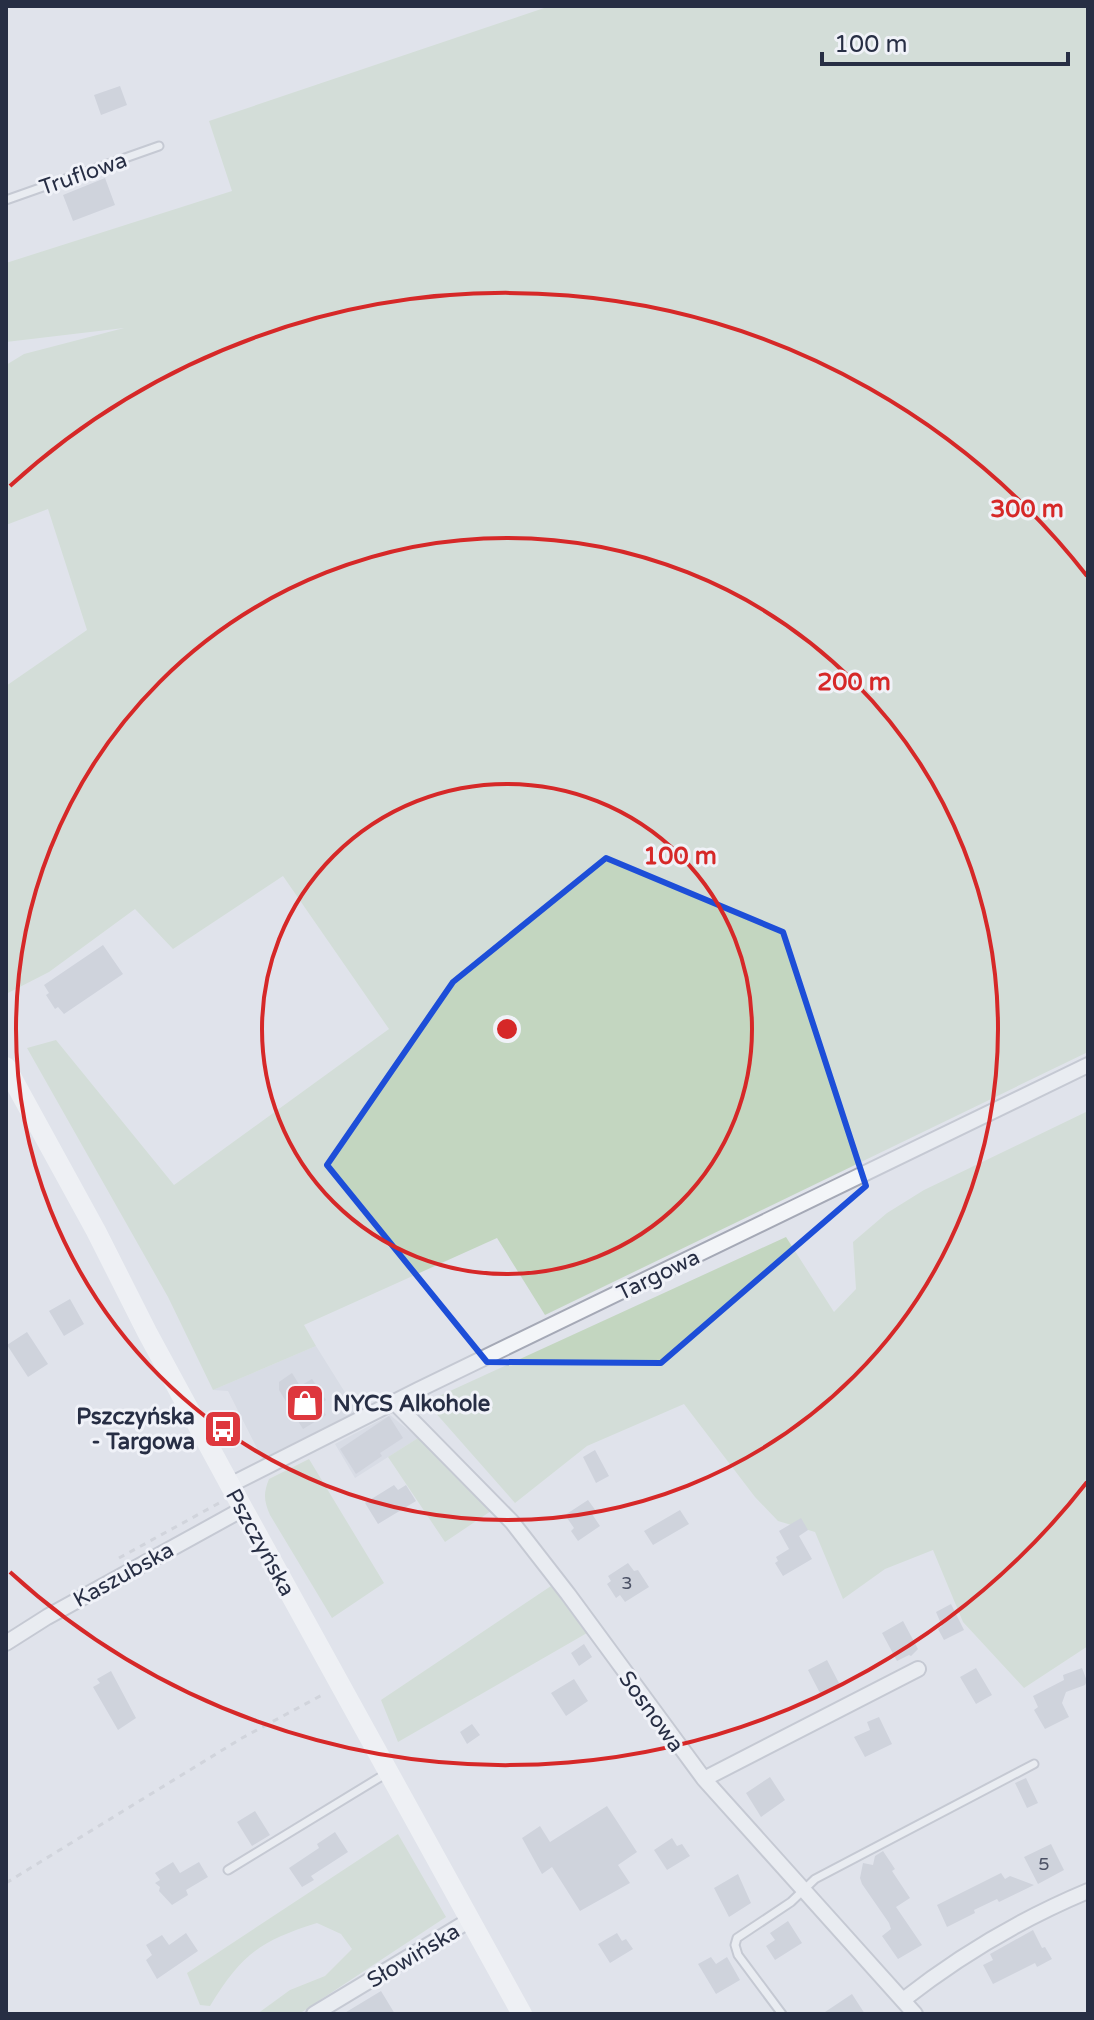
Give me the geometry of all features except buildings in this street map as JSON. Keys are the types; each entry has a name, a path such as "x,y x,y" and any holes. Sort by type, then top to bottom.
{"main road":[{"name":"Pszczyńska","path":"6,1067 243,1509 522,2014"}],"street":[{"name":"Targowa","path":"230,1485 1088,1065"},
{"name":"Sosnowa","path":"395,1403 512,1522 704,1779 915,2014"},
{"name":"Kaszubska","path":"6,1643 47,1617 243,1509"},
{"path":"704,1779 918,1669"},
{"path":"903,2000 949,1964 1008,1930 1088,1891"},
{"name":"Słowińska","path":"314,2014 470,1920"}],"lane":[{"name":"Truflowa","path":"6,200 159,146"},
{"path":"782,2014 738,1955 735,1945 737,1938 791,1902 815,1879 1034,1764"},
{"path":"228,1870 389,1772"}],"path":[{"path":"6,1883 242,1738 341,1684"}],"highlighted area":[{"path":"606,858 783,932 866,1186 661,1363 487,1362 327,1165 453,982"}],"shaded area":[{"path":"316,1346 361,1418 265,1464 228,1391 213,1390"},
{"path":"390,1415 418,1438 355,1478 335,1444"}],"green space":[{"path":"550,6 1088,6 1088,1052 545,1315 497,1238 304,1325 316,1346 213,1390 168,1297 27,1048 56,1040 174,1185 389,1029 283,876 173,949 135,909 49,972 8,993 6,990 6,686 87,630 48,509 6,525 6,365 24,354 124,328 6,342 6,263 232,191 209,121"},
{"path":"1088,1111 1088,1646 1024,1688 963,1622 933,1550 885,1569 843,1599 815,1532 778,1521 755,1497 684,1404 587,1446 515,1503 426,1402 786,1237 834,1312 856,1289 853,1242 887,1213 924,1190"},
{"path":"418,1438 491,1511 445,1542 388,1457"},
{"path":"309,1459 384,1583 332,1618 270,1515 265,1501 269,1479"},
{"path":"551,1586 587,1633 398,1742 381,1700"},
{"path":"398,1834 446,1917 299,2014 257,2014 290,1990 325,1976 352,1949 341,1934 317,1923 281,1936 254,1952 232,1974 210,2006 200,2005 187,1973"}],"place":[{"name":"NYCS Alkohole","path":"305,1403"},
{"name":"Pszczyńska - Targowa","path":"223,1429"}]}
